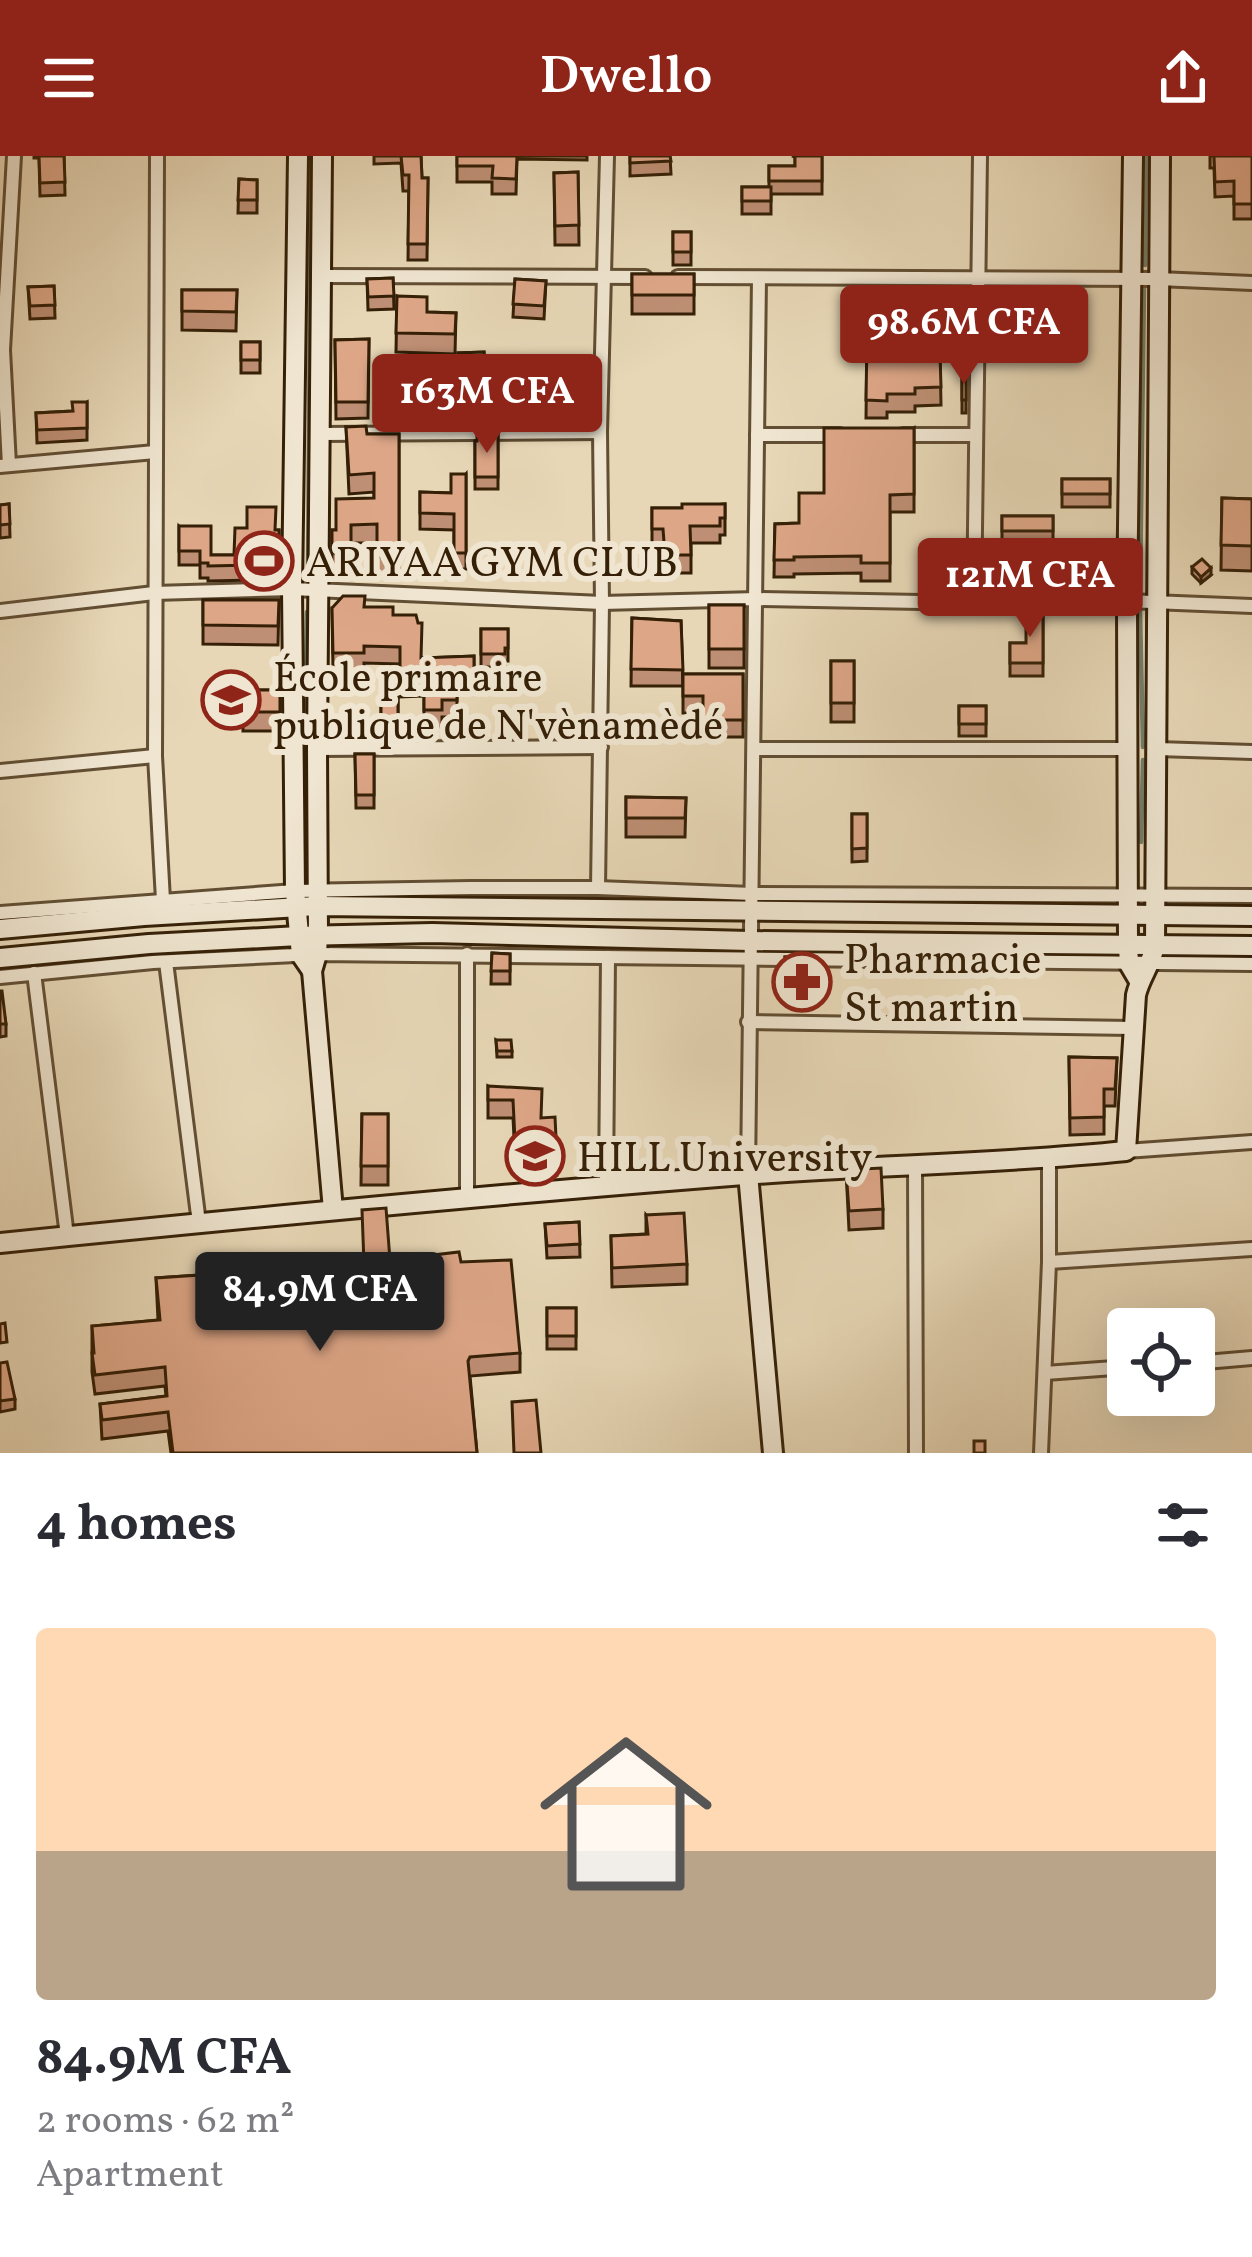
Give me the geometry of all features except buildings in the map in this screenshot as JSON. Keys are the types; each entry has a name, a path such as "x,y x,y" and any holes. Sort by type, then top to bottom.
{"street":[{"path":"14,156 3,350 5,466 154,452"},
{"path":"157,156 155,756 164,900"},
{"path":"298,156 292,589 309,950 333,1210"},
{"path":"306,899 317,749 322,156"},
{"path":"598,888 600,432 607,156"},
{"path":"974,603 980,156"},
{"path":"1126,1151 1132,1028 1127,601 1133,156"},
{"path":"1153,955 1160,156"},
{"path":"323,276 649,277"},
{"path":"671,277 1252,283"},
{"path":"759,278 748,1174 773,1453"},
{"path":"321,434 600,432"},
{"path":"758,436 845,435"},
{"path":"889,435 976,435"},
{"path":"0,611 154,593 292,589 602,604 757,599 1252,606"},
{"path":"317,749 601,747"},
{"path":"755,749 1128,748"},
{"path":"1157,749 1252,752"},
{"path":"0,771 155,756"},
{"path":"0,913 164,900 598,888 752,903"},
{"path":"1155,907 1252,896"},
{"path":"0,929 306,899 614,907 752,903 1155,907 1252,916"},
{"path":"0,977 309,950 432,933 1132,964 1153,955 1252,946"},
{"path":"0,958 149,944 608,957 750,950"},
{"path":"467,954 467,1198"},
{"path":"1132,964 1153,955 1252,964"},
{"path":"606,1186 608,957"},
{"path":"166,962 199,1223"},
{"path":"34,973 67,1236"},
{"path":"748,1022 1132,1028"},
{"path":"0,1243 748,1174 1049,1159 1252,1142"},
{"path":"1041,1453 1049,1159"},
{"path":"915,1164 916,1453"},
{"path":"1049,1262 1252,1249"},
{"path":"1215,1361 1252,1358"},
{"path":"1045,1373 1107,1369"}],"waterway":[{"path":"308,569 311,156"},
{"path":"1145,265 1146,156"},
{"path":"1140,590 1144,288"},
{"path":"1140,611 1143,747"},
{"path":"304,849 307,612"},
{"path":"1141,842 1143,760"}],"place":[{"name":"ARIYAA GYM CLUB","path":"264,561"},
{"name":"École primaire publique de N'vènamèdé","path":"231,700"},
{"name":"Pharmacie St martin","path":"802,982"},
{"name":"HILL University","path":"535,1156"}]}
